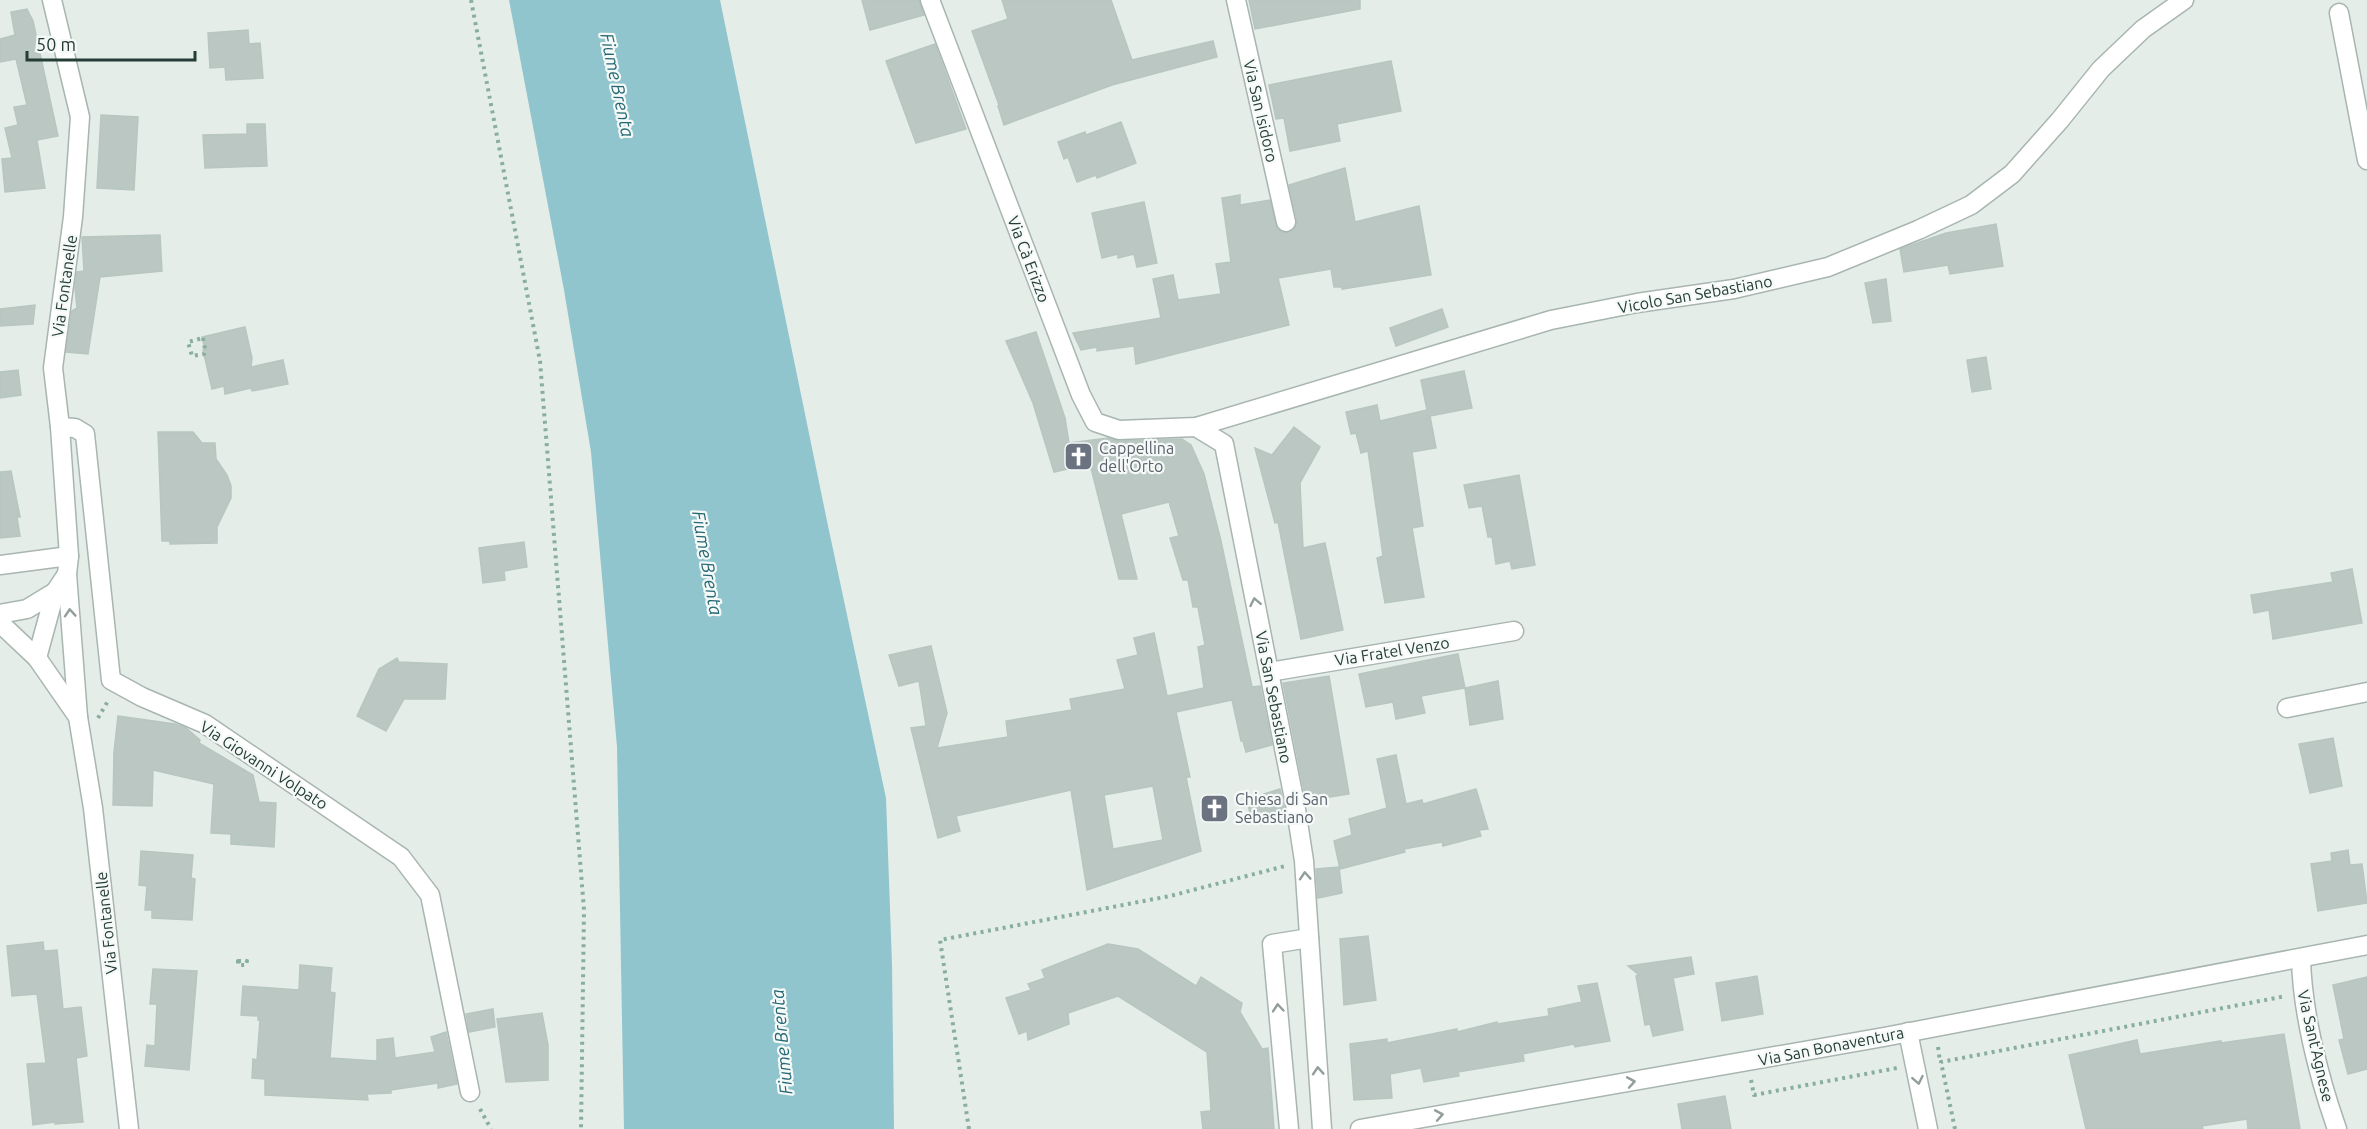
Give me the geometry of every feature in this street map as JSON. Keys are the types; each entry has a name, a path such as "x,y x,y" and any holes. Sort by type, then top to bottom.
{"street":[{"name":"Via Fontanelle","path":"52,0 80,117 73,217 53,368 60,427 78,717 93,808 129,1129"},
{"name":"Via Cà Erizzo","path":"930,0 1081,395 1095,422 1119,430 1196,427"},
{"name":"Via San Isidoro","path":"1236,0 1286,222"},
{"name":"Vicolo San Sebastiano","path":"1196,427 1551,320 1636,303 1734,290 1828,267 1918,230 1971,205 2012,174 2061,120 2101,69 2143,29 2184,0"},
{"path":"2339,13 2367,160"},
{"name":"Via Giovanni Volpato","path":"60,427 75,428 85,434 111,680 142,697 206,724 401,857 430,895 471,1092"},
{"name":"Via San Sebastiano","path":"1196,427 1224,444 1304,861 1322,1129"},
{"path":"0,565 68,565 55,592 37,658"},
{"path":"0,614 27,609 55,592"},
{"name":"Via Fontanelle","path":"0,623 37,658 78,717"},
{"name":"Via Fratel Venzo","path":"1269,672 1514,631"},
{"path":"49,673 62,667 73,652"},
{"path":"2287,708 2367,693"},
{"path":"1289,1129 1272,944 1309,938"},
{"path":"2301,958 2367,945"},
{"name":"Via Sant'Agnese","path":"2301,958 2301,993 2329,1106 2337,1129"},
{"name":"Via San Bonaventura","path":"1360,1129 1747,1062 2301,958"},
{"path":"1908,1032 1928,1129"}],"path":[{"path":"471,0 540,361 584,910 581,1129"},
{"path":"203,338 204,354 192,356 188,342 203,338"},
{"path":"969,1129 940,940 1170,896 1304,861"},
{"path":"1933,1063 2301,993"},
{"path":"1938,1047 1955,1129"},
{"path":"1747,1062 1754,1095 1903,1067"}],"water":[{"name":"Fiume Brenta","path":"509,0 720,0 886,798 892,964 894,1129 624,1129 617,747 591,452 564,290"}],"building":[{"path":"862,0 919,0 924,15 870,30"},
{"path":"1002,0 1111,0 1132,60 1213,41 1217,57 1112,85 1004,125 972,31 1008,19"},
{"path":"1249,0 1360,0 1360,9 1255,29"},
{"path":"27,9 33,21 58,136 37,140 45,188 5,192 2,159 12,158 5,128 18,125 14,107 27,105 16,59 0,62 0,39 15,35 11,12"},
{"path":"248,30 249,44 260,43 263,78 226,80 225,67 210,68 208,33"},
{"path":"935,44 966,129 916,143 886,61"},
{"path":"1391,61 1401,111 1337,124 1340,141 1290,151 1284,118 1276,119 1269,85"},
{"path":"101,115 138,117 134,190 97,188"},
{"path":"1121,122 1136,163 1097,178 1096,175 1077,182 1068,157 1064,159 1058,142 1085,132 1086,135"},
{"path":"247,124 265,124 267,166 205,168 203,135 247,134"},
{"path":"1345,168 1355,222 1419,206 1431,275 1342,289 1342,287 1334,287 1331,269 1278,278 1289,325 1136,364 1134,346 1097,351 1097,347 1081,350 1073,333 1161,318 1153,279 1173,275 1178,300 1221,294 1216,264 1231,262 1222,198 1240,195 1240,205 1270,200 1277,229 1289,233 1296,226 1297,220 1289,185"},
{"path":"1144,202 1157,263 1137,267 1134,254 1118,258 1118,254 1102,258 1092,213"},
{"path":"1996,224 2003,266 1950,274 1948,265 1904,272 1900,249 1946,233"},
{"path":"160,235 162,271 100,277 88,354 66,352 72,311 77,308 75,288 77,272 84,271 82,237"},
{"path":"1886,279 1891,321 1873,323 1865,283"},
{"path":"35,305 33,324 0,326 0,309"},
{"path":"1442,309 1448,327 1396,346 1390,328"},
{"path":"245,327 252,358 251,367 283,360 288,384 252,391 251,388 225,394 224,386 212,389 202,337"},
{"path":"1036,332 1065,418 1069,443 1108,438 1119,441 1182,439 1191,445 1204,474 1221,541 1252,687 1260,686 1272,745 1246,752 1243,741 1241,741 1232,700 1176,712 1190,777 1186,777 1201,851 1087,890 1071,790 956,816 960,831 938,838 911,728 926,726 919,681 899,686 889,655 931,646 947,713 937,748 1008,737 1006,721 1072,710 1070,699 1125,689 1117,660 1138,655 1134,638 1154,633 1167,696 1204,688 1198,647 1205,645 1198,607 1193,607 1188,580 1183,580 1170,538 1179,536 1169,502 1121,514 1137,579 1119,579 1090,464 1054,472 1033,403 1006,341","holes":["1153,786 1163,840 1113,849 1104,795"]},
{"path":"1986,357 1991,389 1972,392 1967,360"},
{"path":"18,370 21,395 0,398 0,372"},
{"path":"1464,371 1472,408 1430,416 1436,448 1412,452 1423,526 1412,528 1424,597 1385,603 1377,558 1383,556 1368,451 1361,453 1356,433 1351,434 1346,412 1377,405 1380,421 1427,410 1421,380"},
{"path":"1294,427 1320,447 1300,483 1303,548 1325,543 1343,630 1301,639 1278,522 1275,523 1255,448 1272,455"},
{"path":"158,432 193,432 202,443 215,443 216,459 227,475 231,486 231,498 217,527 217,543 170,544 170,541 162,541"},
{"path":"11,471 20,517 17,517 20,536 0,538 0,472"},
{"path":"1519,475 1535,565 1512,569 1510,561 1496,564 1492,537 1488,537 1482,506 1469,508 1464,485"},
{"path":"524,542 527,567 504,571 505,580 483,583 479,548"},
{"path":"2352,569 2362,623 2273,639 2269,610 2254,613 2251,595 2333,582 2331,573"},
{"path":"1458,654 1465,688 1421,696 1425,713 1396,719 1393,702 1366,707 1359,674"},
{"path":"397,658 399,662 447,664 445,699 404,699 386,731 357,716 379,669"},
{"path":"1329,676 1349,794 1306,801 1283,683"},
{"path":"1498,681 1503,719 1470,725 1465,688"},
{"path":"118,716 175,724 186,728 200,740 199,743 253,775 259,802 276,803 274,847 231,844 231,834 211,833 214,784 153,770 152,806 113,805 114,752"},
{"path":"2333,738 2342,786 2310,793 2299,744"},
{"path":"1396,755 1406,804 1422,800 1423,804 1476,789 1488,829 1479,830 1481,836 1443,846 1442,842 1404,849 1405,852 1340,869 1334,841 1352,835 1349,819 1387,808 1377,759"},
{"path":"1280,789 1285,811 1251,818 1247,799"},
{"path":"2348,850 2350,865 2362,864 2367,903 2318,911 2311,864 2332,861 2331,853"},
{"path":"141,851 193,855 191,878 195,879 192,920 152,918 152,910 145,910 147,886 139,885"},
{"path":"1339,867 1342,893 1318,898 1316,869"},
{"path":"1368,936 1376,1000 1344,1005 1340,939"},
{"path":"43,942 44,951 57,950 63,1009 81,1007 87,1056 76,1058 83,1122 33,1125 27,1064 46,1063 37,994 12,996 7,946"},
{"path":"1108,944 1138,949 1196,986 1201,977 1242,1003 1240,1012 1262,1049 1268,1048 1274,1129 1203,1129 1201,1112 1211,1109 1207,1052 1118,996 1068,1013 1069,1024 1028,1040 1027,1031 1019,1034 1006,998 1031,990 1028,984 1045,978 1042,970"},
{"path":"1691,957 1694,974 1673,978 1683,1030 1653,1036 1650,1024 1645,1025 1636,976 1639,975 1628,966"},
{"path":"300,965 332,968 330,992 335,993 330,1058 377,1061 377,1040 393,1038 395,1058 435,1052 431,1037 446,1032 457,1084 438,1088 438,1083 391,1090 391,1093 367,1094 368,1100 265,1095 265,1079 252,1078 253,1059 257,1060 260,1020 258,1016 241,1015 243,986 299,990"},
{"path":"153,969 197,971 189,1070 145,1066 147,1045 155,1046 157,1004 150,1004"},
{"path":"1757,976 1763,1014 1722,1021 1716,983"},
{"path":"2367,977 2367,1069 2348,1074 2339,1040 2344,1039 2333,985"},
{"path":"1597,983 1610,1041 1575,1047 1574,1044 1523,1054 1524,1061 1458,1072 1459,1076 1424,1082 1421,1068 1390,1074 1392,1098 1354,1100 1350,1044 1387,1039 1387,1043 1457,1029 1457,1032 1497,1022 1497,1024 1549,1016 1548,1009 1582,1002 1578,986"},
{"path":"493,1009 495,1027 469,1032 466,1014"},
{"path":"542,1013 548,1045 548,1080 506,1082 497,1019"},
{"path":"2284,1034 2300,1129 2248,1129 2247,1119 2202,1126 2203,1129 2086,1129 2069,1055 2137,1040 2140,1054"},
{"path":"1725,1096 1731,1129 1682,1129 1678,1104"}],"place":[{"name":"Cappellina dell'Orto","path":"1078,457"},
{"name":"Chiesa di San Sebastiano","path":"1214,808"}]}
